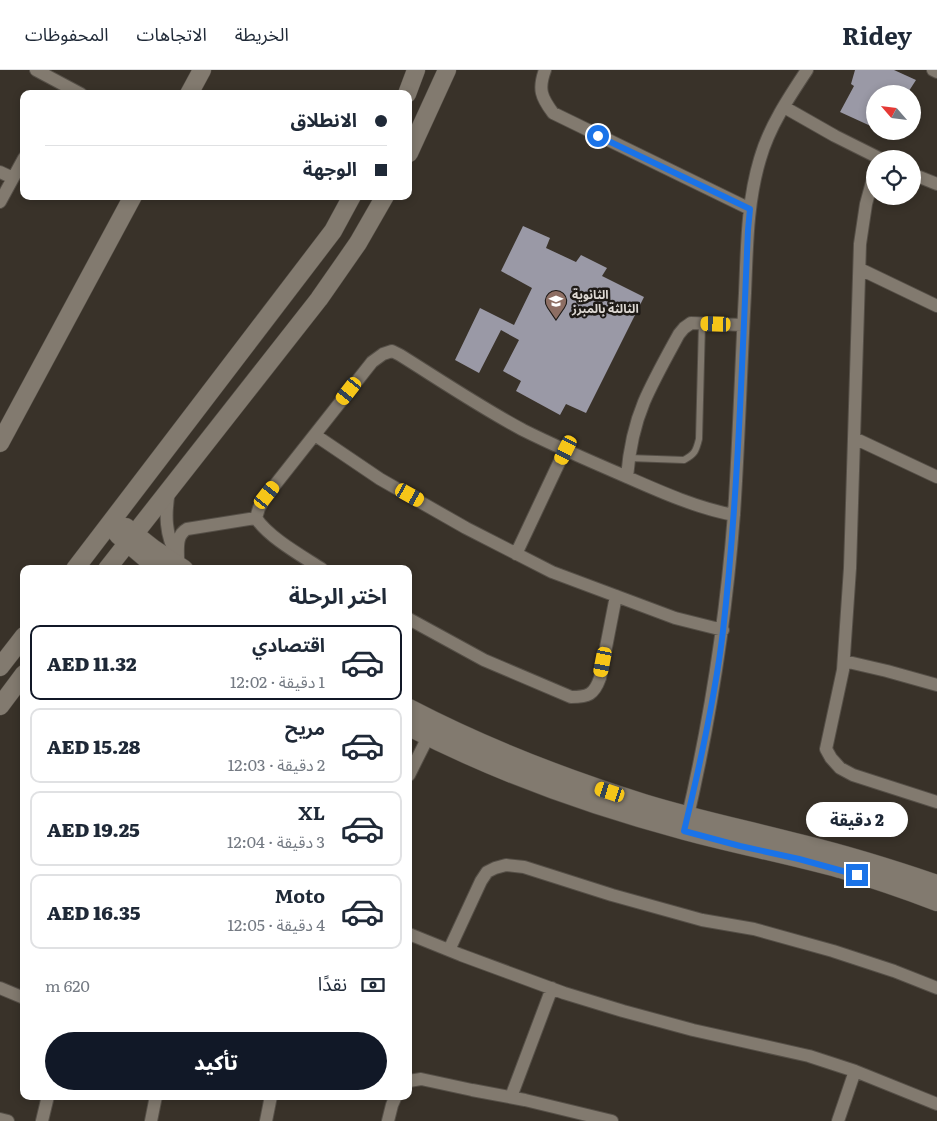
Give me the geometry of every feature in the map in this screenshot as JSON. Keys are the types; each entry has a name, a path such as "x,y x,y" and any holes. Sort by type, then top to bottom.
{"street":[{"path":"36,70 61,89"},
{"path":"191,90 202,70"},
{"path":"408,90 416,70"},
{"path":"412,146 447,70"},
{"path":"545,70 541,80 540,92 545,103 553,113 750,209"},
{"path":"686,823 708,723 723,630 734,515 743,325 750,209 754,181 766,140 807,70"},
{"path":"933,70 937,72"},
{"path":"784,107 866,152"},
{"path":"0,202 20,165"},
{"path":"0,172 13,178"},
{"path":"921,178 937,184"},
{"path":"0,443 132,200"},
{"path":"78,565 333,231 350,200"},
{"path":"110,565 319,299 358,243 383,200"},
{"path":"866,204 860,244 850,568 844,661 838,700 829,730 826,749 840,768 853,775 937,802"},
{"path":"860,269 937,306"},
{"path":"627,477 634,434 644,403 679,334 691,323 743,325"},
{"path":"256,518 259,508 267,495 372,362 383,354 392,351 400,354 522,429 627,477 715,512 734,515"},
{"path":"314,435 380,479 466,528 552,572 675,618 723,630"},
{"path":"854,438 937,477"},
{"path":"516,554 566,450"},
{"path":"169,489 166,525 169,540 182,565"},
{"path":"166,507 175,522 187,528 256,518"},
{"path":"256,518 270,533 316,565"},
{"path":"111,522 130,538 154,565"},
{"path":"183,565 178,542 180,536 187,528"},
{"path":"130,538 181,565"},
{"path":"412,621 500,667 571,697 581,697 590,694 596,689 600,678 616,596"},
{"path":"0,667 20,641"},
{"path":"844,661 937,684"},
{"path":"0,706 20,679"},
{"path":"412,710 492,748 645,804 740,846 842,870 937,902"},
{"path":"412,729 538,784 595,804 846,855 937,884"},
{"path":"412,769 428,737"},
{"path":"449,950 487,872 506,865 524,868 702,920 754,929 833,951 894,971 937,988"},
{"path":"412,935 552,988 623,1011 693,1030 809,1056 855,1071 937,1104"},
{"path":"0,988 20,996"},
{"path":"511,1097 552,988"},
{"path":"838,1121 855,1071"},
{"path":"412,1080 421,1079 511,1097 612,1121"},
{"path":"42,1121 47,1100"},
{"path":"151,1121 155,1100"},
{"path":"266,1121 270,1100"},
{"path":"388,1121 394,1100"},
{"path":"0,1119 8,1121"}],"lane":[{"path":"629,458 684,460 696,450 699,439 702,324"}],"building":[{"path":"855,70 894,70 916,80 913,85 866,85 866,124 840,112 854,86 851,84"},
{"path":"523,226 550,238 546,248 576,262 581,255 607,268 602,276 644,297 586,413 566,404 560,415 516,391 521,381 503,371 519,340 501,330 479,373 455,360 480,308 514,325 532,288 501,271"}],"place":[{"name":"الثانوية الثالثة بالمبرز","path":"556,320"}],"route":[{"path":"598,136 750,209 734,515 723,630 708,723 684,831 857,875"}]}
